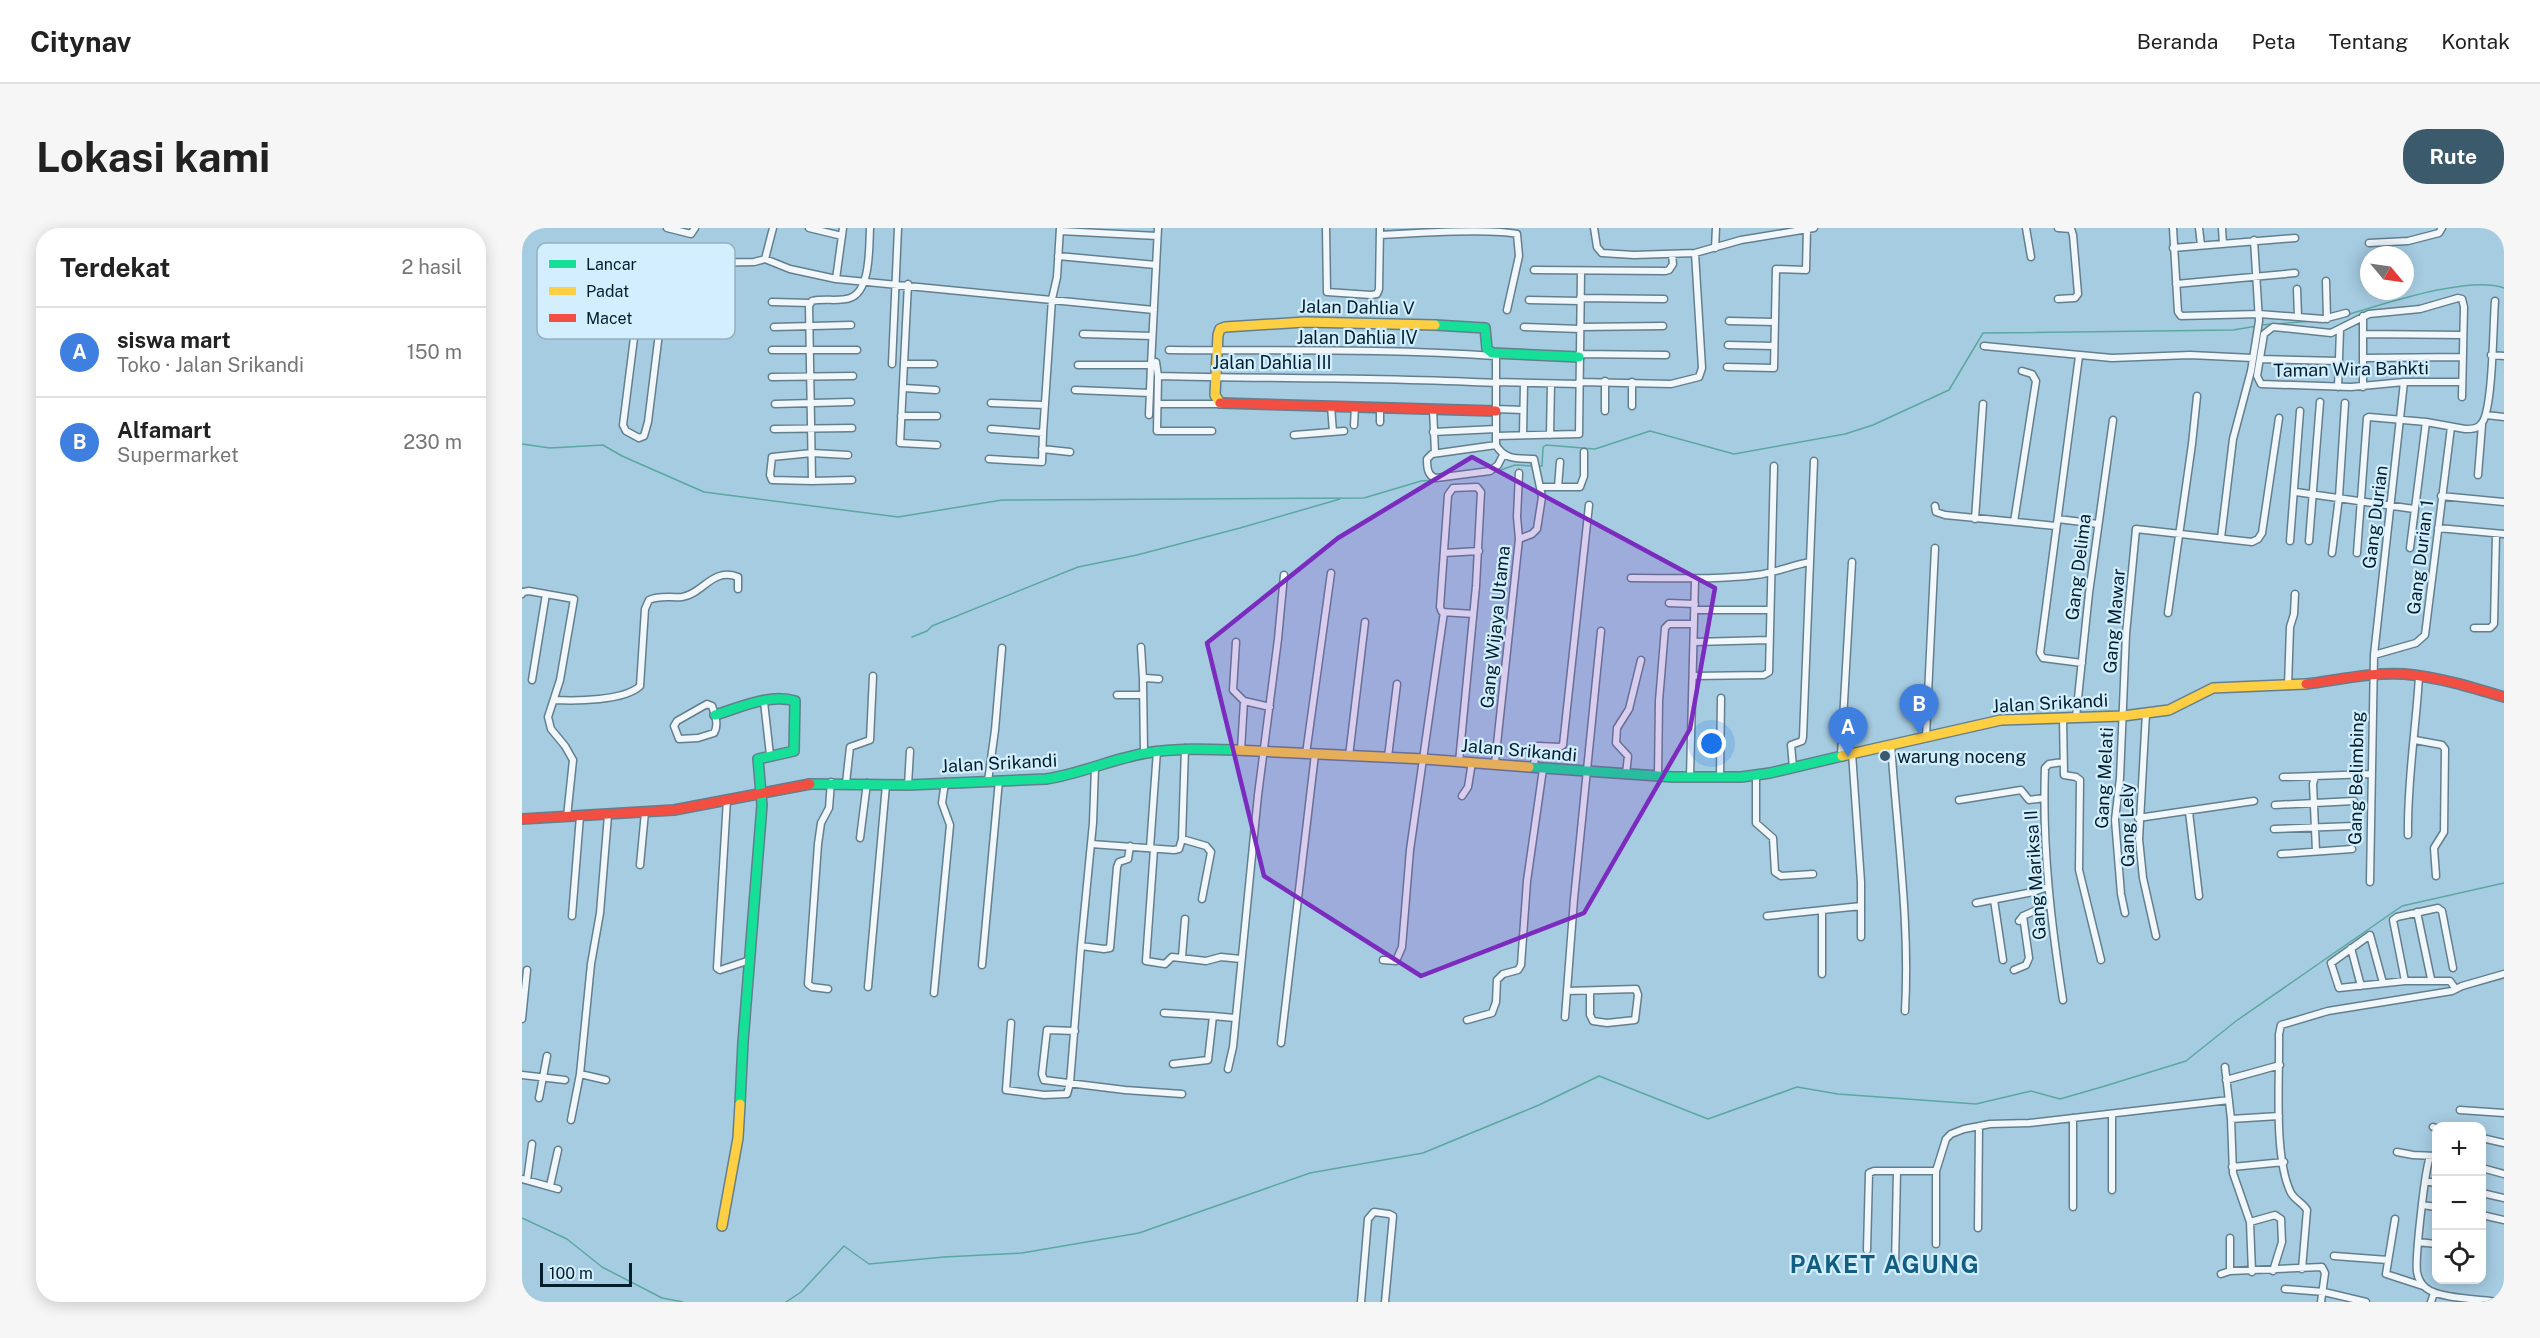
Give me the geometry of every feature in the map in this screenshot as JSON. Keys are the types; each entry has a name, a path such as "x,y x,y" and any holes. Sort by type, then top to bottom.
{"street":[{"path":"667,228 691,234 695,228"},
{"path":"765,259 773,228"},
{"path":"809,228 842,236"},
{"path":"836,279 843,228"},
{"path":"772,303 810,303 818,300 849,298 860,290 865,281 870,228"},
{"path":"892,364 898,228"},
{"path":"1149,415 1154,364 1152,336 1158,228"},
{"path":"1326,228 1326,289 1329,293 1377,294 1380,232 1510,231 1517,234 1519,256 1507,310"},
{"path":"1594,228 1597,247 1602,253 1672,254 1695,253 1778,231 1810,229 1806,270 1776,270 1774,368 1727,367"},
{"path":"1715,248 1716,228"},
{"path":"2026,228 2031,257"},
{"path":"2058,228 2071,230 2073,235 2078,294 2075,298 2058,299"},
{"path":"2173,228 2178,312 2181,316 2327,318 2346,314"},
{"path":"2199,228 2201,245"},
{"path":"2222,228 2223,243"},
{"path":"2369,243 2415,239 2439,233 2442,228"},
{"path":"989,459 1041,462 1052,298 1057,277 1060,230 1157,236"},
{"path":"2173,248 2295,238"},
{"path":"2220,538 2236,421 2256,358 2256,330 2259,318 2254,240"},
{"name":"Jalan Dahlia III","path":"1158,376 1359,378 1551,384 1605,381 1671,384 1699,377 1702,368 1695,253"},
{"path":"1534,270 1669,270 1673,264 1672,254"},
{"path":"1058,256 1156,266"},
{"path":"735,262 765,259 790,269 836,279 909,284 973,294 1052,298 1095,306 1154,310"},
{"path":"1433,432 1579,434 1581,271"},
{"path":"2176,284 2295,273"},
{"path":"2326,281 2327,318"},
{"path":"909,284 900,443 937,445"},
{"path":"2297,289 2298,317"},
{"name":"Taman Wira Bahkti","path":"2462,382 2404,382 2364,387 2261,384 2258,380 2256,358 2264,334 2273,327 2327,333 2340,330 2363,316 2420,309 2460,298 2464,307 2462,397"},
{"path":"1529,300 1664,299"},
{"path":"2478,475 2482,425 2486,415 2495,301"},
{"path":"810,303 812,481"},
{"path":"2363,316 2364,387"},
{"path":"1729,321 1775,322"},
{"name":"Jalan Dahlia V","path":"1217,350 1218,335 1225,327 1337,323 1482,327 1487,332 1487,349 1496,355"},
{"path":"774,327 851,325"},
{"path":"1524,327 1663,326"},
{"path":"2338,387 2340,330"},
{"path":"1083,334 1152,336"},
{"path":"2363,334 2462,335"},
{"path":"635,339 623,425 626,431 639,438 644,436 648,422 658,339"},
{"path":"1728,345 1774,346"},
{"path":"1984,346 2112,358 2190,355 2339,361"},
{"path":"772,350 857,350"},
{"name":"Jalan Dahlia IV","path":"1169,350 1370,350 1496,355"},
{"path":"1217,350 1215,395 1221,404"},
{"path":"1497,445 1435,453 1428,457 1430,475 1436,478 1490,471 1498,465 1503,455 1497,445 1496,433 1496,355 1666,355"},
{"path":"2491,355 2504,356"},
{"path":"2079,356 2040,654 2043,658 2082,663"},
{"path":"2363,358 2462,357"},
{"path":"905,364 934,364"},
{"path":"1078,364 1154,364"},
{"path":"1154,364 1158,376 1157,431 1212,431"},
{"path":"2014,522 2036,381 2032,374 2022,370"},
{"path":"772,377 853,376"},
{"path":"1605,381 1605,411"},
{"path":"1522,435 1524,382"},
{"path":"1632,382 1632,406"},
{"name":"Gang Durian","path":"2373,675 2404,382"},
{"path":"1550,435 1551,384"},
{"path":"904,388 936,390"},
{"path":"1075,390 1150,393"},
{"path":"2168,613 2197,396"},
{"path":"775,404 851,402"},
{"path":"991,402 1045,405"},
{"path":"2309,541 2320,402"},
{"path":"2332,553 2339,497 2345,403"},
{"path":"1158,404 1523,410"},
{"path":"1975,519 1983,404"},
{"path":"1331,406 1333,432"},
{"path":"1354,425 1355,406"},
{"path":"1380,407 1380,422"},
{"path":"1433,409 1435,453"},
{"path":"2290,541 2300,411"},
{"path":"2486,415 2504,417"},
{"path":"901,416 937,416"},
{"path":"2180,534 2252,542 2262,533 2279,418"},
{"path":"2357,553 2367,418 2401,419 2472,429 2482,425"},
{"name":"Gang Delima","path":"2076,717 2098,524 2113,420"},
{"path":"2410,548 2426,422"},
{"name":"Gang Durian 1","path":"2374,655 2416,643 2425,635 2451,427"},
{"path":"774,429 852,428"},
{"path":"991,429 1043,433"},
{"path":"1294,435 1344,431"},
{"path":"1042,450 1070,452"},
{"path":"1540,487 1580,487 1584,476 1584,452"},
{"path":"848,455 812,453 773,456 770,475 771,479 776,482 852,480"},
{"name":"Gang Wijaya Utama","path":"1495,763 1519,539 1532,534 1539,525 1540,487 1534,459 1510,458 1503,455"},
{"path":"1793,767 1791,745 1802,741 1803,737 1814,461"},
{"path":"1558,488 1560,462"},
{"path":"1694,675 1766,675 1769,672 1774,466"},
{"path":"1519,472 1516,517 1519,539"},
{"path":"1383,960 1396,961 1402,947 1410,849 1444,612 1440,607 1449,491 1453,488 1480,489 1481,525 1459,762"},
{"path":"2295,492 2414,509"},
{"path":"2442,496 2504,502"},
{"path":"1467,1020 1492,1012 1496,1002 1497,980 1503,974 1518,970 1521,965 1538,746 1560,747 1563,745 1589,505"},
{"path":"1935,506 1939,514 1975,519 2098,524"},
{"path":"2438,528 2504,534"},
{"name":"Gang Mawar","path":"2122,716 2136,529 2180,534"},
{"path":"2474,628 2490,628 2494,624 2496,534"},
{"path":"1926,735 1935,548"},
{"path":"1444,553 1479,551"},
{"path":"1631,578 1695,580 1770,573 1810,562"},
{"path":"1841,755 1852,562"},
{"path":"1281,1043 1331,573"},
{"path":"554,700 609,697 640,686 645,609 646,603 651,598 686,596 708,581 728,575 738,577 738,589"},
{"path":"1228,1069 1284,575"},
{"path":"1690,777 1695,580"},
{"path":"522,594 526,591 570,597 575,603 561,680 550,707 548,724 571,754 574,765 567,817"},
{"path":"532,680 546,594"},
{"path":"2288,686 2290,627 2294,615 2295,594"},
{"path":"1669,603 1695,607 1769,610"},
{"path":"1444,612 1473,614"},
{"path":"1349,756 1365,622"},
{"path":"1658,776 1659,700 1665,628 1669,624 1694,624"},
{"path":"1565,1017 1601,631"},
{"path":"1694,642 1769,640"},
{"path":"1236,642 1233,690 1244,702 1270,707"},
{"path":"1141,647 1144,753"},
{"path":"988,780 995,732 1002,648"},
{"path":"1626,774 1628,756 1616,743 1616,732 1629,709 1641,660"},
{"name":"Jalan Srikandi","path":"522,819 685,809 808,783 908,785 1046,779 1144,753 1185,748 1495,763 1538,769 1658,776 1756,775 2001,720 2122,716 2176,708 2213,688 2288,686 2373,675 2419,675 2467,685 2504,696"},
{"name":"Gang Belimbing","path":"2370,882 2373,675"},
{"path":"2408,835 2408,782 2415,740 2419,675"},
{"path":"846,783 850,747 871,739 873,676"},
{"path":"1143,679 1159,679"},
{"path":"1388,757 1397,684"},
{"path":"1117,694 1143,696"},
{"path":"1720,777 1722,698"},
{"path":"715,715 764,702 783,699 795,701 794,751 758,759 762,793 738,1138 722,1226"},
{"path":"764,702 770,755"},
{"path":"1241,750 1244,702"},
{"path":"708,704 712,706 715,715 717,728 714,733 684,740 677,737 674,726 680,718 708,704"},
{"name":"Gang Lely","path":"2146,713 2138,818 2141,864 2156,936"},
{"name":"Gang Melati","path":"2122,716 2115,836 2125,912"},
{"path":"2063,718 2064,775 2080,780 2079,870 2101,960"},
{"path":"2415,740 2442,745 2445,749 2444,832 2434,845 2436,876"},
{"path":"1891,744 1905,900 1907,960 1905,1011"},
{"path":"1091,844 1177,850 1182,839 1185,748"},
{"path":"908,785 910,750"},
{"path":"1156,751 1146,960 1148,963 1165,964 1172,957 1206,961 1221,957 1241,959"},
{"path":"1852,753 1861,937"},
{"path":"1462,796 1468,787 1472,762"},
{"name":"Gang Mariksa II","path":"2063,762 2047,765 2044,798 2048,887 2063,1000"},
{"path":"1011,1023 1006,1090 1063,1096 1067,1094 1075,1031 1091,844 1095,767"},
{"path":"2283,777 2371,774"},
{"path":"1756,775 1756,823 1773,838 1774,872 1781,876 1813,874"},
{"path":"2315,777 2313,783 2316,851"},
{"path":"982,965 999,780"},
{"path":"828,989 812,987 808,984 818,844 821,823 829,808 831,782"},
{"path":"934,993 950,825 942,803 945,782"},
{"path":"860,838 867,783"},
{"path":"868,987 886,785"},
{"path":"1959,800 2021,790 2029,800 2044,798"},
{"path":"727,799 717,968 720,970 750,960"},
{"path":"2138,818 2254,801"},
{"path":"2275,805 2314,801 2354,801"},
{"path":"640,865 645,812"},
{"path":"2189,812 2199,896"},
{"path":"571,1120 580,1074 591,964 600,913 608,815"},
{"path":"572,916 580,816"},
{"path":"2274,830 2354,826"},
{"path":"1182,839 1211,849 1202,899"},
{"path":"1081,946 1110,948 1117,867 1119,862 1128,859 1130,846"},
{"path":"2281,854 2352,849"},
{"path":"1976,903 2048,887"},
{"path":"1994,900 2003,960"},
{"path":"2014,970 2026,965 2029,958 2021,919 2050,904"},
{"path":"1767,916 1861,906"},
{"path":"2406,981 2393,920 2397,917 2434,908 2442,912 2453,968"},
{"path":"1822,911 1822,974"},
{"path":"2417,912 2431,979"},
{"path":"1182,957 1185,919"},
{"path":"2383,983 2370,935 2331,963 2339,988 2431,979 2450,981 2456,988"},
{"path":"2350,948 2361,986"},
{"path":"522,1018 527,970"},
{"path":"2302,1269 2307,1210 2291,1192 2284,1162 2279,1116 2279,1029 2286,1023 2328,1011 2394,999 2432,995 2504,974"},
{"path":"1567,991 1636,990 1638,995 1635,1020 1608,1023 1593,1021 1590,1014 1590,992"},
{"path":"1164,1014 1235,1018"},
{"path":"1173,1064 1208,1060 1213,1016"},
{"path":"1075,1031 1047,1030 1042,1074 1044,1080 1182,1094"},
{"path":"539,1098 547,1056"},
{"path":"2226,1080 2280,1065"},
{"path":"2225,1066 2231,1119 2232,1167 2236,1186 2245,1204 2250,1222 2252,1272"},
{"path":"580,1074 606,1080"},
{"path":"522,1075 565,1080"},
{"path":"1936,1244 1936,1171 1949,1136 1964,1129 1979,1126 2112,1114 2229,1100"},
{"path":"2460,1110 2504,1113"},
{"path":"2112,1114 2112,1190"},
{"path":"2231,1119 2279,1116"},
{"path":"2073,1118 2073,1207"},
{"path":"1978,1228 1979,1126"},
{"path":"2486,1139 2504,1143"},
{"path":"532,1144 524,1180 558,1189"},
{"path":"550,1186 558,1150"},
{"path":"2397,1152 2432,1156"},
{"path":"2424,1286 2417,1274 2418,1242 2425,1181 2432,1159"},
{"path":"2232,1167 2284,1162"},
{"path":"2486,1169 2504,1174"},
{"path":"1867,1250 1869,1175 1874,1171 1936,1171"},
{"path":"1895,1266 1897,1171"},
{"path":"2425,1181 2432,1182"},
{"path":"2486,1194 2504,1198"},
{"path":"2423,1205 2432,1206"},
{"path":"1361,1302 1368,1219 1374,1212 1393,1216 1385,1302"},
{"path":"2250,1222 2276,1215 2281,1219 2282,1242 2273,1271"},
{"path":"2486,1216 2504,1220"},
{"path":"2395,1219 2386,1272 2388,1276 2424,1286 2434,1293 2499,1302"},
{"path":"2230,1238 2230,1271"},
{"path":"2418,1242 2432,1244"},
{"path":"2334,1256 2388,1260"},
{"path":"2220,1274 2230,1271 2324,1268 2324,1292 2321,1302"},
{"path":"2285,1289 2324,1292 2366,1302"},
{"path":"2432,1302 2434,1293"}],"highlighted area":[{"path":"1472,457 1715,588 1690,729 1584,913 1421,976 1264,876 1207,643 1338,538"}],"waterway":[{"path":"2347,315 2426,292 2449,288 2470,285 2504,288"},
{"path":"2261,325 2313,321"},
{"path":"1538,466 1542,466 1543,447 1546,445 1595,449 1650,431 1734,454 1845,434 1873,425 1949,390 1983,333 2233,330 2257,326"},
{"path":"522,444 550,448 603,445 622,456 704,492 898,517 1002,500 1364,498 1421,481 1433,480"},
{"path":"1492,473 1515,465 1533,466"},
{"path":"912,637 927,631 932,626 1078,567 1137,555 1340,499"},
{"path":"786,1302 801,1292 844,1246 869,1264 1022,1253 1139,1233 1310,1173 1423,1153 1539,1105 1599,1076 1708,1119 1797,1087 1838,1094 1976,1104 2031,1091 2060,1099 2186,1061 2236,1021 2402,906 2504,883"},
{"path":"522,1218 567,1239 602,1267 662,1298 683,1302"}],"traffic: fast":[{"path":"1435,325 1485,328 1487,349 1492,353 1579,357"},
{"path":"715,715 765,700 795,701 794,751 758,759 762,805 740,1104"},
{"path":"810,784 908,785 1046,779 1157,751 1235,750"},
{"path":"1529,767 1673,777 1741,777 1770,773 1842,756"}],"traffic: slow":[{"path":"1220,403 1215,395 1218,335 1220,329 1225,327 1305,322 1435,325"},
{"path":"1842,756 2001,720 2123,716 2169,710 2213,688 2306,684"},
{"path":"1235,750 1424,759 1529,767"},
{"path":"722,1226 738,1138 740,1104"}],"traffic: jam":[{"path":"1220,403 1496,411"},
{"path":"2306,684 2367,675 2404,674 2442,680 2504,697"},
{"path":"522,819 674,810 810,784"}],"place":[{"name":"Alfamart","path":"1919,734"},
{"name":"warung noceng","path":"1885,756"},
{"name":"siswa mart","path":"1848,757"}],"district":[{"name":"PAKET AGUNG","path":"1885,1264"}]}
